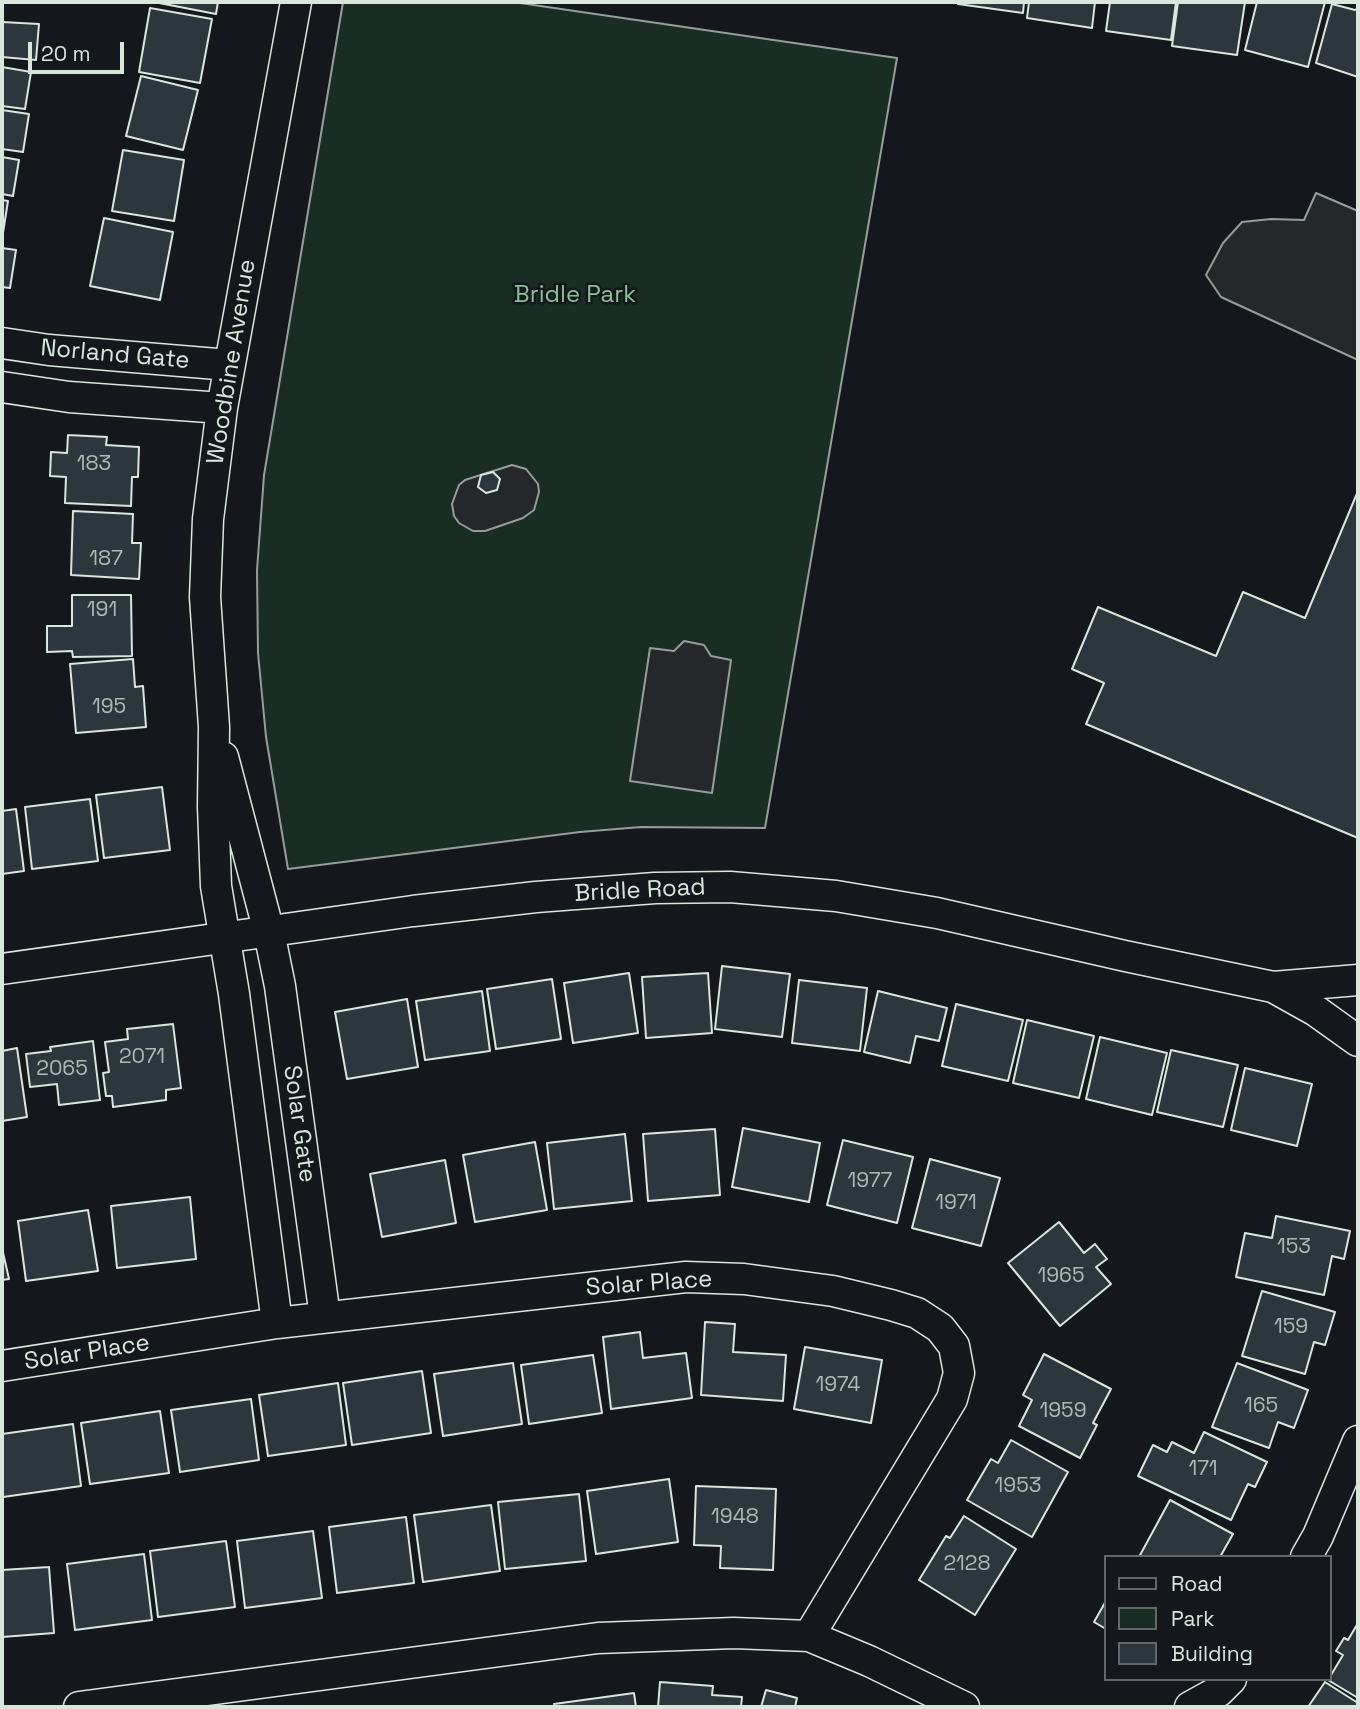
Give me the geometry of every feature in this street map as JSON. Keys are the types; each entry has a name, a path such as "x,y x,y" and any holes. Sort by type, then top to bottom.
{"street":[{"name":"Woodbine Avenue","path":"225,939 216,886 214,727 205,597 208,519 229,365 296,2"},
{"name":"Norland Gate","path":"2,342 49,350 229,365"},
{"name":"Norland Gate","path":"2,387 69,397 222,408"},
{"name":"Woodbine Avenue","path":"214,727 269,932"},
{"name":"Bridle Road","path":"2,969 536,897 655,888 730,887 836,896 937,913 1125,956 1273,986 1358,980"},
{"name":"Solar Gate","path":"269,932 280,986 325,1317"},
{"name":"Solar Gate","path":"225,939 277,1323"},
{"name":"Bridle Road","path":"1273,986 1316,1010 1358,1041"},
{"name":"Solar Place","path":"2,1366 277,1323 686,1277 744,1279 833,1291 891,1304 917,1313 940,1328 954,1346 958,1373 952,1399 809,1636"},
{"path":"1307,1555 1318,1536 1358,1441"},
{"path":"79,1707 598,1638 734,1633 809,1636 869,1661 964,1707"},
{"path":"1190,1707 1219,1691 1229,1681"},
{"path":"1229,1707 1237,1681"}],"green space":[{"name":"Bridle Park","path":"343,2 513,2 897,58 765,828 641,827 580,832 288,869 266,737 258,653 257,570 264,475"}],"shaded area":[{"path":"1316,193 1358,211 1358,360 1221,297 1206,275 1223,243 1242,222 1304,220"},
{"path":"512,465 526,469 538,484 539,492 534,510 523,518 485,531 473,531 459,523 454,516 452,504 459,485 465,480"},
{"path":"684,641 704,645 711,656 731,660 712,793 630,781 650,648 674,651"}],"building":[{"path":"154,2 218,2 216,14"},
{"path":"958,2 1024,2 1023,13"},
{"path":"1029,2 1095,2 1092,28 1027,18"},
{"path":"1110,2 1176,2 1171,40 1106,31"},
{"path":"1178,2 1245,2 1237,55 1172,46"},
{"path":"1257,2 1325,2 1308,67 1245,50"},
{"path":"1332,4 1355,10 1358,8 1358,77 1316,63"},
{"path":"150,8 212,19 200,83 139,72"},
{"path":"2,22 39,24 36,60 2,57"},
{"path":"2,67 31,72 25,109 2,106"},
{"path":"141,76 198,90 183,150 126,136"},
{"path":"2,110 29,114 23,152 2,149"},
{"path":"123,150 184,160 174,221 112,211"},
{"path":"2,157 19,160 13,196 2,194"},
{"path":"2,200 8,201 2,239"},
{"path":"104,218 173,232 160,300 90,286"},
{"path":"2,248 16,250 10,288 2,287"},
{"path":"68,435 107,437 106,445 139,447 138,477 132,477 131,506 65,503 66,477 50,476 51,452 67,453"},
{"path":"493,472 500,479 497,490 486,493 478,487 481,475"},
{"path":"1358,491 1358,838 1086,724 1104,683 1072,669 1098,607 1216,656 1243,592 1305,618"},
{"path":"73,511 133,514 132,543 141,543 139,579 71,575"},
{"path":"72,595 131,595 132,656 73,657 72,651 47,652 47,626 72,626"},
{"path":"133,659 135,687 143,686 146,727 76,733 70,664"},
{"path":"162,787 170,850 104,858 96,795"},
{"path":"90,799 98,861 32,869 25,807"},
{"path":"16,809 24,871 2,874 2,811"},
{"path":"722,966 790,974 782,1037 715,1029"},
{"path":"629,973 638,1033 573,1043 564,983"},
{"path":"708,973 712,1033 646,1038 642,977"},
{"path":"552,979 561,1039 496,1049 487,989"},
{"path":"799,980 867,988 860,1051 792,1043"},
{"path":"482,991 490,1051 425,1060 416,1001"},
{"path":"878,991 947,1008 939,1041 916,1036 910,1063 864,1052"},
{"path":"407,999 418,1067 347,1079 335,1012"},
{"path":"956,1004 1023,1020 1008,1081 942,1066"},
{"path":"1027,1020 1094,1036 1079,1098 1013,1083"},
{"path":"173,1024 181,1088 166,1090 166,1100 113,1107 112,1096 106,1096 103,1073 109,1072 105,1042 128,1039 127,1029"},
{"path":"1100,1037 1167,1053 1152,1115 1086,1099"},
{"path":"93,1041 100,1100 59,1105 57,1084 30,1087 26,1054 51,1051 50,1047"},
{"path":"17,1048 27,1117 2,1121 2,1051"},
{"path":"1171,1050 1238,1065 1223,1127 1157,1112"},
{"path":"1245,1068 1312,1084 1297,1146 1231,1130"},
{"path":"743,1128 820,1143 809,1202 732,1187"},
{"path":"715,1129 720,1195 648,1201 643,1134"},
{"path":"625,1134 632,1201 554,1209 547,1143"},
{"path":"843,1140 913,1157 897,1223 827,1205"},
{"path":"535,1142 547,1210 475,1222 463,1155"},
{"path":"930,1159 1000,1178 981,1246 912,1228"},
{"path":"445,1160 456,1223 382,1237 370,1174"},
{"path":"190,1197 196,1259 117,1268 111,1206"},
{"path":"88,1210 98,1271 26,1281 18,1221"},
{"path":"1276,1216 1350,1231 1344,1259 1332,1256 1324,1295 1236,1277 1245,1233 1272,1238"},
{"path":"1059,1222 1084,1253 1095,1244 1107,1259 1096,1267 1111,1284 1060,1326 1008,1263"},
{"path":"2,1248 9,1279 2,1280"},
{"path":"1262,1291 1335,1312 1325,1345 1314,1342 1305,1374 1242,1356"},
{"path":"705,1322 735,1324 733,1352 786,1355 783,1401 701,1395"},
{"path":"640,1332 643,1358 686,1353 692,1398 611,1409 603,1337"},
{"path":"805,1347 882,1360 871,1423 794,1409"},
{"path":"1044,1354 1111,1389 1093,1423 1097,1425 1080,1458 1019,1426 1032,1400 1023,1395"},
{"path":"593,1355 602,1413 529,1424 521,1365"},
{"path":"513,1363 522,1424 443,1436 434,1374"},
{"path":"1237,1363 1308,1390 1294,1428 1278,1422 1269,1448 1212,1427"},
{"path":"422,1371 431,1433 352,1445 343,1383"},
{"path":"338,1383 346,1445 268,1456 259,1395"},
{"path":"251,1399 259,1460 180,1472 171,1410"},
{"path":"160,1411 169,1473 90,1484 81,1423"},
{"path":"73,1424 81,1486 3,1497 2,1434"},
{"path":"1204,1432 1267,1462 1255,1487 1248,1484 1231,1520 1138,1476 1153,1445 1167,1452 1172,1442 1194,1453"},
{"path":"1011,1440 1068,1472 1032,1537 967,1500 991,1459 998,1463"},
{"path":"669,1479 678,1542 596,1554 587,1491"},
{"path":"696,1486 776,1489 773,1570 720,1568 721,1546 694,1545"},
{"path":"579,1494 586,1561 505,1569 498,1502"},
{"path":"1170,1500 1233,1534 1221,1555 1140,1555"},
{"path":"491,1505 500,1571 423,1582 414,1515"},
{"path":"964,1516 1016,1549 975,1615 919,1580 946,1536 950,1538"},
{"path":"406,1517 414,1583 337,1593 329,1527"},
{"path":"313,1531 322,1598 245,1608 237,1541"},
{"path":"226,1541 235,1607 158,1617 150,1551"},
{"path":"144,1554 152,1620 75,1630 67,1564"},
{"path":"49,1567 54,1633 2,1637 2,1570"},
{"path":"1104,1604 1104,1628 1094,1622"},
{"path":"1358,1623 1358,1698 1330,1681 1343,1655 1336,1651 1344,1638 1348,1640"},
{"path":"660,1682 713,1686 712,1695 742,1697 741,1707 658,1707"},
{"path":"1325,1682 1358,1703 1358,1707 1308,1707"},
{"path":"766,1690 797,1698 795,1707 761,1707"},
{"path":"634,1693 636,1707 555,1707 554,1704"}]}
